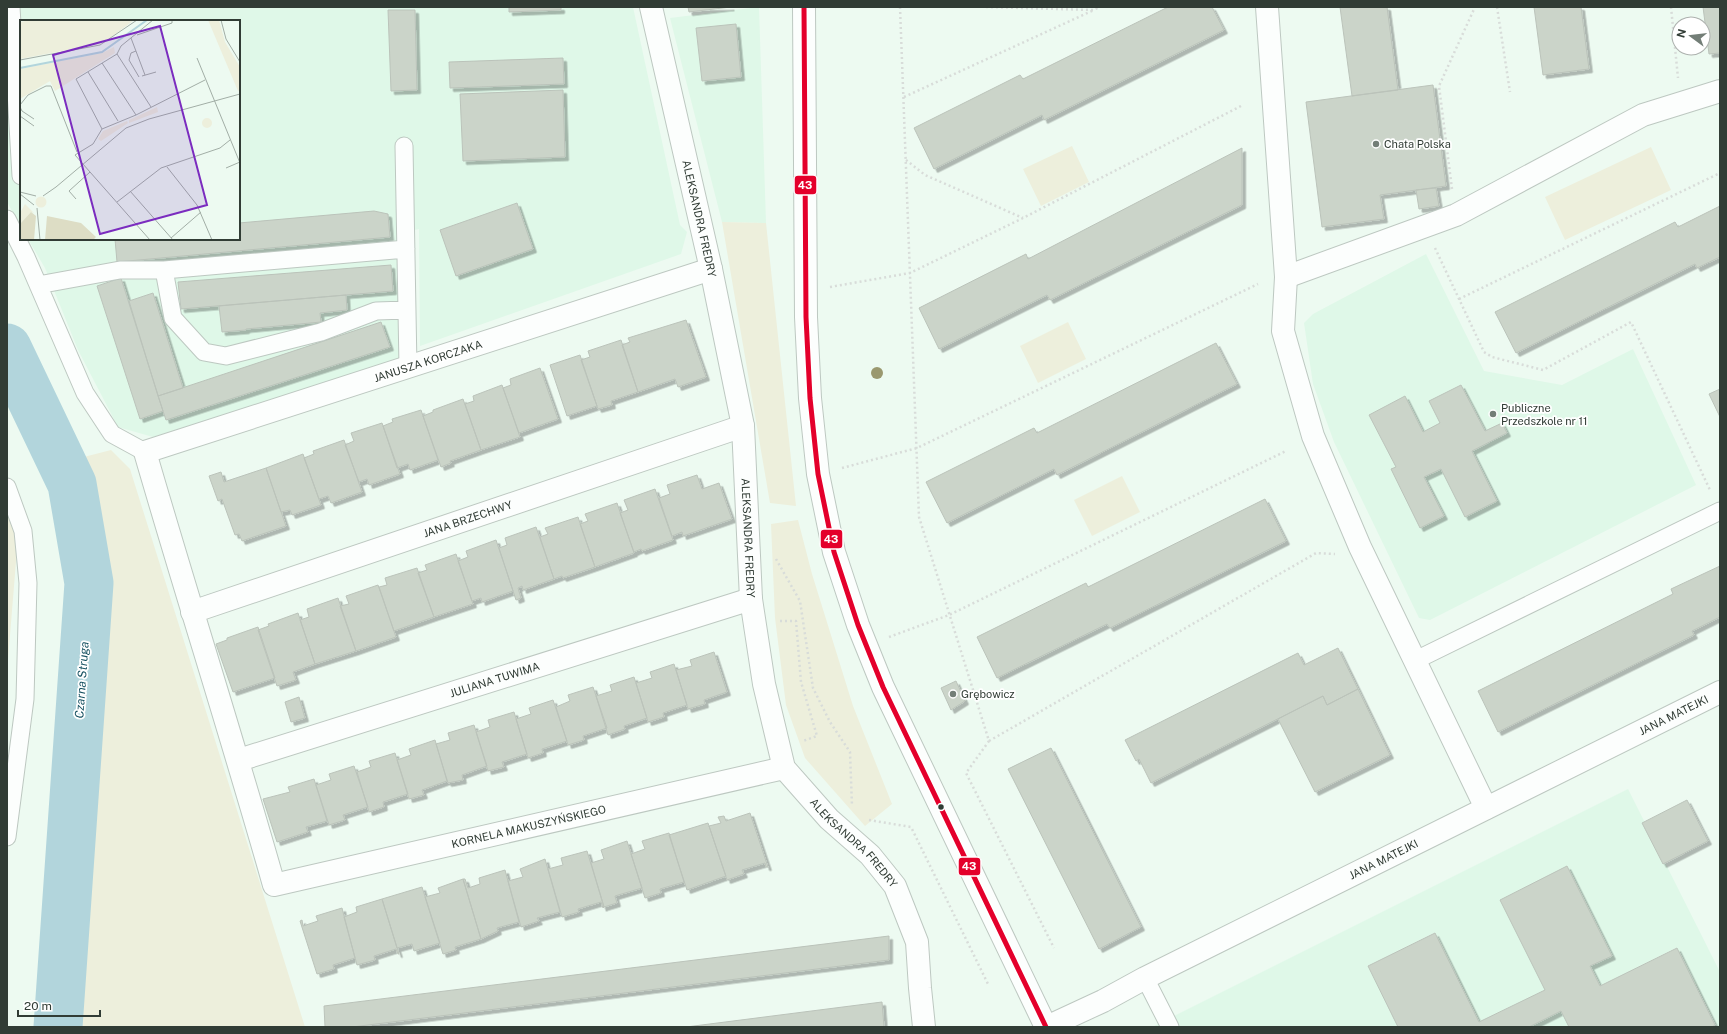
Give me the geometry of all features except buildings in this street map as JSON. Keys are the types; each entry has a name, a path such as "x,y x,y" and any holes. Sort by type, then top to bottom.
{"street":[{"name":"ALEKSANDRA FREDRY","path":"651,7 711,269 743,426 751,599 764,684 784,768 829,819 851,828 895,886 917,942 924,1027"},
{"path":"804,7 806,291 810,398 818,474 834,552 866,645 883,687 1047,1027"},
{"path":"1267,7 1286,277 1283,331 1313,436 1360,547 1486,808"},
{"path":"1286,277 1456,215 1643,115 1720,91"},
{"name":"JANUSZA KORCZAKA","path":"145,452 711,269"},
{"name":"JANA BRZECHWY","path":"192,612 743,426"},
{"path":"145,452 192,612 239,760"},
{"name":"JULIANA TUWIMA","path":"239,760 751,599"},
{"name":"JANA MATEJKI","path":"1047,1027 1103,1001 1145,978 1720,692"},
{"name":"KORNELA MAKUSZYŃSKIEGO","path":"239,760 274,885 784,768"}],"lane":[{"path":"11,7 20,159"},
{"path":"404,146 408,367"},
{"path":"7,219 26,257 85,393 112,434 145,452"},
{"path":"25,240 26,257"},
{"path":"38,285 120,270 164,270 406,250"},
{"path":"164,270 173,318 204,352 226,356 321,332 376,311 407,310"},
{"path":"7,487 23,531 28,583 25,699 7,837"},
{"path":"1414,661 1717,504"},
{"path":"1145,978 1170,1027"}],"path":[{"path":"900,7 919,518 989,741"},
{"path":"986,7 1094,10"},
{"path":"904,97 1099,7"},
{"path":"1456,215 1439,86 1475,7"},
{"path":"1497,7 1510,92"},
{"path":"1671,7 1681,102"},
{"path":"806,291 910,273 1023,218 1241,106"},
{"path":"906,159 925,176 1023,218"},
{"path":"1459,299 1720,173"},
{"path":"1425,226 1484,352 1492,357 1543,370 1631,322 1717,504"},
{"path":"818,474 917,448 1258,284"},
{"path":"866,645 950,615 1286,451"},
{"path":"1054,948 966,773 989,741 1316,553 1338,554"},
{"path":"775,557 800,601 813,688 830,722 850,752 851,828 911,826 988,984"},
{"path":"776,621 796,621 800,682 817,736 798,743"}],"shaded area":[{"path":"7,7 633,7 680,225 687,232 681,254 420,346 419,229 401,233 399,359 153,437 118,427 78,350 45,268 29,240 240,240 240,20 20,20 20,225 7,202"},
{"path":"759,7 766,223 722,222 670,18"},
{"path":"1072,146 1089,182 1041,206 1023,169"},
{"path":"1651,147 1671,190 1565,240 1545,197"},
{"path":"722,222 766,223 796,506 770,503"},
{"name":"Publiczne Przedszkole nr 11","path":"1426,254 1484,371 1562,385 1633,349 1696,485 1430,620 1419,618 1334,442 1313,384 1304,323 1313,314"},
{"path":"1068,322 1086,359 1038,383 1020,346"},
{"path":"111,450 130,469 305,1027 67,1027 102,582 80,458"},
{"path":"1122,476 1140,512 1092,536 1074,500"},
{"path":"7,512 18,537 7,672"},
{"path":"798,520 812,574 853,706 892,804 865,826 805,758 786,705 775,618 771,524"},
{"path":"1628,789 1720,972 1720,1027 1712,1027 1715,1025 1676,948 1600,986 1590,966 1611,956 1567,866 1500,900 1545,990 1479,1022 1434,933 1368,966 1398,1027 1152,1027"},
{"path":"1561,1011 1569,1027 1529,1027"}],"waterway":[{"name":"Czarna Struga","path":"7,348 72,484 89,583 58,1027"}],"transit line":[{"name":"43","path":"804,7 806,317 810,398 818,474 834,552 858,625 883,687 1046,1027"}],"place":[{"name":"Chata Polska","path":"1376,144"},
{"name":"Publiczne Przedszkole nr 11","path":"1493,414"},
{"name":"Grębowicz","path":"953,694"}]}
